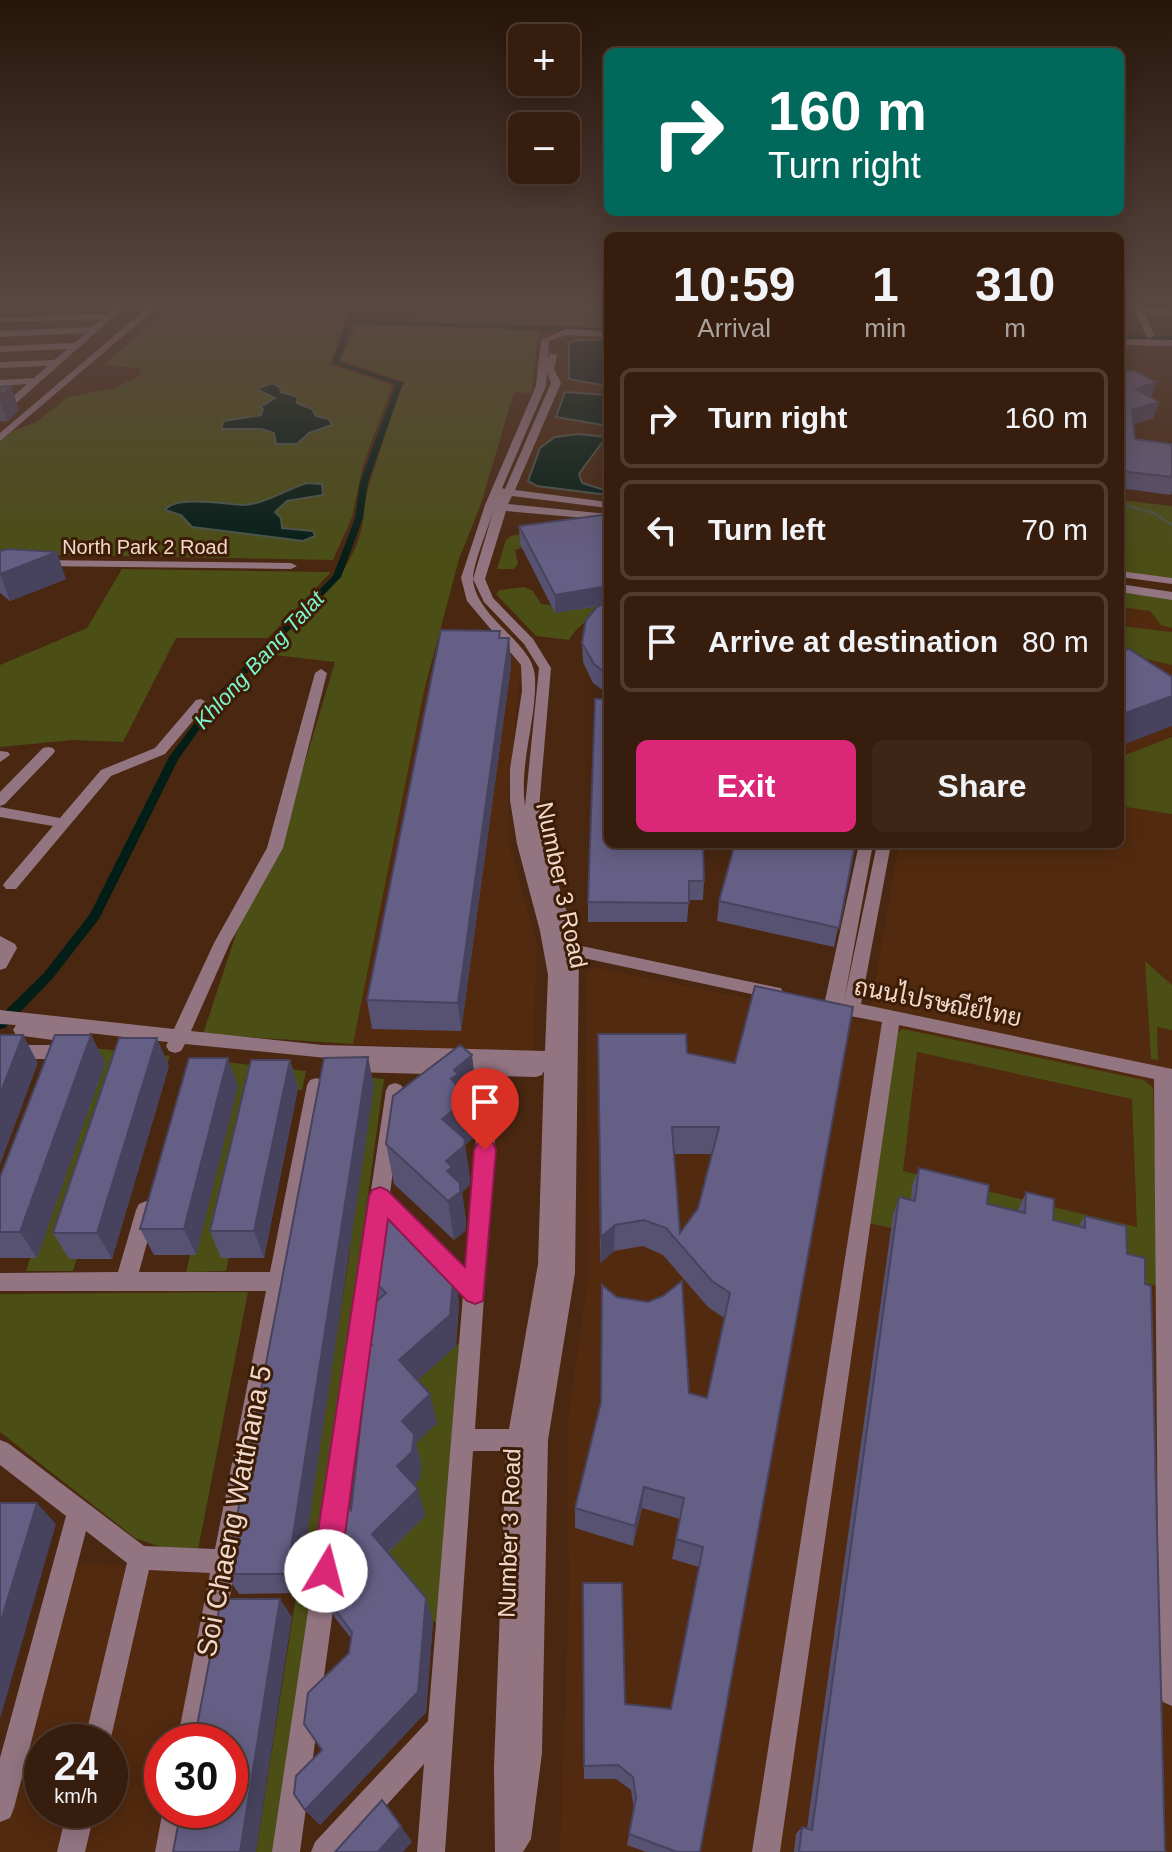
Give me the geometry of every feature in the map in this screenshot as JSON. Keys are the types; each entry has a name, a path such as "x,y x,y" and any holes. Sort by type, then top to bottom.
{"street":[{"path":"11,403 27,388"},
{"path":"3,434 57,388"},
{"name":"Number 3 Road","path":"512,1852 529,1753 537,1440 541,1398 565,1273 562,948 522,841 517,798 529,676 527,664 473,601 467,586 468,565 503,501 540,388"},
{"path":"503,501 539,496 604,506"},
{"path":"503,501 547,512 604,518"},
{"name":"North Park 2 Road","path":"0,566 36,563 291,566"},
{"path":"1124,575 1172,581"},
{"path":"1124,589 1172,596"},
{"path":"176,1044 222,943 275,848 321,673"},
{"path":"11,885 106,773 165,747 201,703"},
{"path":"0,801 48,751"},
{"path":"0,812 64,823"},
{"path":"849,976 865,848"},
{"path":"849,976 883,848"},
{"path":"0,942 9,948 0,964"},
{"path":"562,948 788,996"},
{"name":"ถนนไปรษณีย์ไทย","path":"849,976 835,1006 1167,1075"},
{"path":"0,1017 176,1044 372,1067 562,1065"},
{"path":"766,1852 891,1018"},
{"path":"0,1028 44,1026"},
{"path":"0,1052 57,1052 51,1076"},
{"name":"Number 3 Road","path":"512,1852 507,1767 518,1440 548,1264 562,1065"},
{"path":"1167,1075 1172,1693"},
{"name":"Soi Chaeng Watthana 5","path":"193,1724 316,1085"},
{"path":"286,1852 395,1090"},
{"path":"431,1852 489,1092"},
{"path":"126,1281 151,1191"},
{"path":"380,1196 475,1293"},
{"path":"0,1282 278,1281"},
{"path":"463,1440 518,1440"},
{"path":"1,1456 140,1558 225,1561"},
{"path":"0,1808 79,1511"},
{"path":"101,1724 140,1558"},
{"path":"325,1852 441,1726"},
{"path":"71,1852 77,1828"},
{"path":"169,1852 174,1828"}],"shaded area":[{"path":"113,388 391,388 363,465 352,517 333,560 62,555 0,560 0,436 36,422 68,397"},
{"path":"280,388 281,392 298,397 297,403 312,409 316,416 329,419 332,425 309,433 297,444 276,444 274,433 261,429 221,429 224,421 261,415 263,409 260,407 275,398 256,389"},
{"path":"401,388 532,388 531,393 514,392 481,504 459,559 424,691 353,1044 203,1034 242,916 279,849 335,662 265,654 316,605 356,547 364,501"},
{"path":"565,392 604,395 604,425 556,417"},
{"path":"578,434 604,437 579,474 582,483 604,490 604,494 537,486 528,481 540,448 555,437"},
{"path":"307,483 322,484 323,495 287,501 275,512 281,518 282,528 313,531 315,536 303,541 192,527 181,515 165,510 170,505 189,502 250,504"},
{"path":"1124,500 1172,506 1172,579 1124,573"},
{"path":"590,522 515,550 518,564 514,569 497,569 506,540 511,536"},
{"path":"122,569 331,572 268,638 176,638 123,742 73,740 0,747 0,665 87,628"},
{"path":"524,587 533,591 541,604 551,605 555,613 602,605 569,640 536,636 496,594 500,590"},
{"path":"1124,593 1172,600 1172,1852 560,1852 569,1591 567,1425 588,1280 586,971 594,967 868,1023 898,848 1124,848"},
{"path":"1124,593 1172,599 1172,628 1161,625 1150,611 1124,608"},
{"path":"1124,626 1172,632 1172,665 1124,654"},
{"path":"438,650 509,651 521,666 508,797 508,841 537,943 533,1052 353,1044 424,691"},
{"path":"1172,737 1172,814 1124,807 1124,755"},
{"path":"1145,961 1172,985 1172,1030 1157,1027 1158,1060 1151,1059"},
{"path":"903,1029 1144,1080 1153,1088 1158,1286 868,1223 897,1033","holes":["917,1052 1132,1099 1137,1227 903,1171"]},
{"path":"73,1046 170,1056 165,1070 135,1071 73,1271 26,1271 92,1066"},
{"path":"199,1059 306,1071 302,1090 264,1090 226,1271 186,1272 230,1091"},
{"path":"342,1075 384,1079 277,1852 256,1852 350,1251"},
{"path":"248,1292 198,1550 169,1550 135,1538 0,1432 0,1294"},
{"path":"459,1343 437,1625 353,1526 336,1541 353,1409 368,1425"},
{"path":"73,1564 214,1567 183,1724 144,1724 144,1828 164,1828 159,1852 0,1852 0,1823 24,1738 24,1828 128,1828 128,1724 28,1724"}],"building":[{"path":"1124,388 1138,388 1159,402 1132,410 1135,439 1172,444 1172,477 1124,471"},
{"path":"604,515 604,587 555,595 519,526"},
{"path":"0,551 57,552 0,574"},
{"path":"604,603 604,672 594,664 582,643 586,620"},
{"path":"441,630 500,631 499,638 509,638 458,1003 367,1000"},
{"path":"1129,649 1172,677 1172,696 1124,714 1124,651"},
{"path":"595,699 604,699 604,848 703,848 704,881 689,881 689,903 588,902"},
{"path":"734,848 854,848 839,928 719,901"},
{"path":"755,986 853,1007 700,1852 677,1852 629,1834 636,1798 633,1777 618,1765 584,1766 583,1583 622,1583 625,1704 671,1709 703,1547 676,1539 684,1498 644,1487 635,1526 575,1508 601,1402 602,1285 617,1297 648,1302 663,1296 682,1281 689,1393 707,1398 730,1293 712,1281 666,1228 644,1220 615,1225 601,1237 598,1034 686,1034 687,1053 735,1063","holes":["672,1127 719,1127 698,1208 680,1233"]},
{"path":"0,1035 23,1035 0,1094"},
{"path":"55,1035 91,1035 20,1232 0,1232 0,1177"},
{"path":"119,1038 157,1038 97,1233 53,1233"},
{"path":"460,1045 472,1055 454,1070 458,1074 451,1079 468,1098 442,1119 465,1139 464,1146 446,1161 452,1167 447,1171 460,1183 460,1192 448,1201 386,1144 393,1096"},
{"path":"368,1057 287,1574 226,1574 324,1058"},
{"path":"189,1058 228,1058 184,1229 140,1229"},
{"path":"251,1060 290,1060 254,1231 210,1231"},
{"path":"919,1168 989,1185 987,1204 1025,1213 1026,1192 1054,1199 1053,1220 1085,1228 1085,1216 1126,1226 1127,1254 1145,1258 1145,1284 1151,1286 1165,1852 799,1852 802,1827 812,1830 899,1197 915,1201"},
{"path":"384,1202 454,1271 450,1315 399,1360 430,1394 402,1421 414,1434 412,1452 397,1466 418,1489 372,1534 426,1598 418,1692 305,1810 294,1794 296,1776 322,1750 304,1724 308,1693 349,1653 352,1632 323,1594 327,1563 347,1544 333,1526 336,1504 342,1499 351,1510 363,1403 352,1390 356,1369 368,1358 363,1352 372,1345 361,1333 364,1312 386,1293 369,1276 372,1254 385,1243 378,1237 383,1233 376,1226 379,1206"},
{"path":"0,1503 37,1503 0,1624"},
{"path":"221,1599 280,1599 248,1801 248,1724 197,1724"},
{"path":"382,1800 401,1826 378,1852 335,1852"},
{"path":"178,1828 244,1828 240,1852 173,1852"}],"waterway":[{"name":"Khlong Bang Talat","path":"0,1024 48,976 95,916 174,757 217,699 337,577 359,518 364,482 398,388"},
{"path":"1124,505 1154,513 1172,525"}],"route":[{"path":"326,1571 380,1196 475,1293 485,1150"}]}
